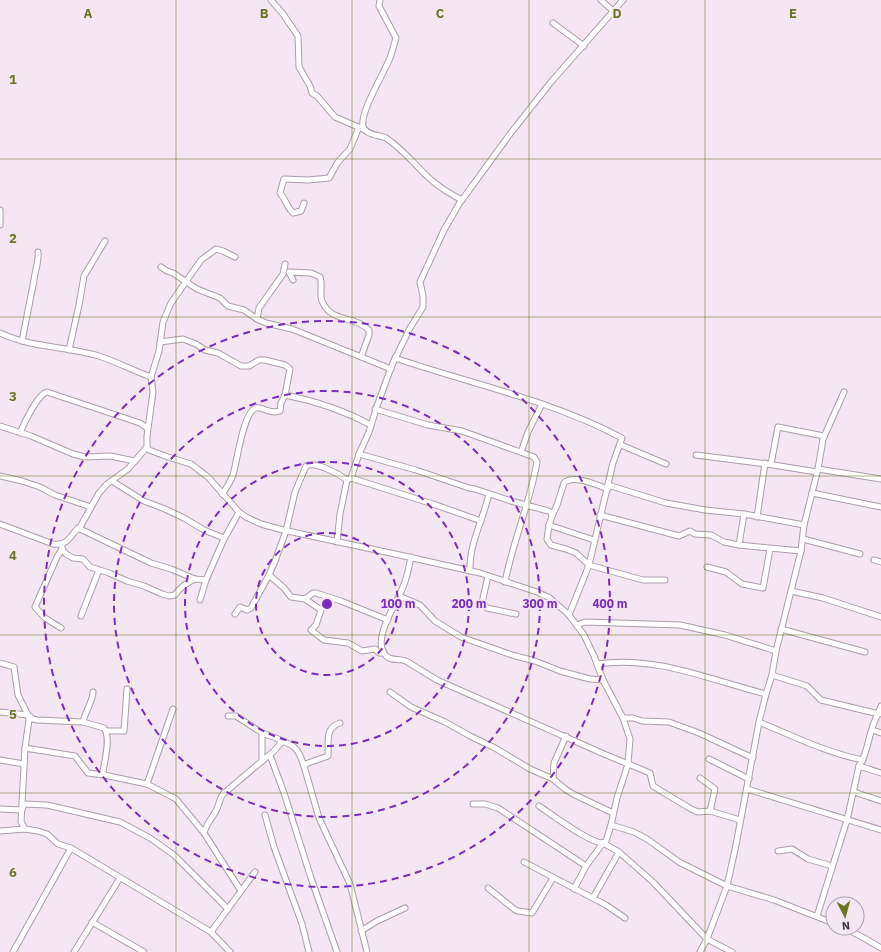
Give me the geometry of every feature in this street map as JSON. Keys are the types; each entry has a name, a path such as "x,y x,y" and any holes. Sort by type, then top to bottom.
{"street":[{"path":"271,0 283,14 298,36 299,67 310,86 312,93 317,96 335,117 385,138 448,193 462,200"},
{"path":"365,130 362,126 366,110 390,59 396,38 379,6 380,0"},
{"path":"601,0 613,11"},
{"path":"337,542 340,514 349,479 365,443 391,369 410,328 423,307 423,296 420,282 444,230 462,200 510,134 563,67 584,46 623,0"},
{"path":"553,23 584,46"},
{"path":"304,203 301,211 293,213 289,209 286,199 280,193 284,179 308,180 315,178 329,178 338,162 350,149 359,127"},
{"path":"0,210 0,225"},
{"path":"69,350 84,276 105,242"},
{"path":"61,628 45,618 35,607 62,547 78,528 79,529 99,493 128,469 147,447 147,428 153,392 151,376 159,351 163,322 171,303 201,260 216,249 235,257"},
{"path":"22,341 32,296 38,262 38,252"},
{"path":"257,319 259,308 283,274 285,264"},
{"path":"161,267 197,289 220,298 228,306 244,310 266,323 292,330 391,369"},
{"path":"293,280 289,272 311,273 320,277 322,280 320,294 327,310 334,316 350,320 364,326 369,330 370,335 361,357"},
{"path":"0,333 28,343 100,356 134,371 151,376"},
{"path":"160,342 183,339 196,344 205,350 218,353 241,366 250,366 259,360 265,360 285,365 290,369 280,411 270,412 255,408 249,414 244,427 233,475 222,494"},
{"path":"396,358 542,404 579,418 622,438 613,463 589,565 569,615"},
{"path":"20,432 24,421 39,396 47,392 140,423 147,428"},
{"path":"700,952 707,939 727,886 759,722 772,675 781,629 801,551 804,525 824,436 844,392"},
{"path":"285,395 322,403 353,415 371,425"},
{"path":"521,452 528,432 542,404"},
{"path":"376,409 428,425 462,431 534,457 537,462 527,505 512,551 505,582"},
{"path":"0,426 20,432 73,454 85,457 110,456 135,461"},
{"path":"757,517 768,464 778,427 824,436"},
{"path":"620,444 666,464"},
{"path":"147,447 149,450 156,453 191,464 208,477 239,512 261,524 286,531 411,557 488,576 537,592 550,598 569,615 587,641 603,680 623,718 630,739 628,764 606,841 586,866 574,889"},
{"path":"359,454 548,511 551,512 552,516"},
{"path":"696,455 881,479"},
{"path":"235,614 240,607 247,610 251,608 269,575 286,531 295,492 306,466 311,464 330,470 349,479 436,505 481,521"},
{"path":"0,476 40,487 55,495 91,507"},
{"path":"665,580 643,580 589,565 576,553 551,545 547,539 549,526 564,483 567,480 576,479 666,503 705,510 744,514 804,525"},
{"path":"112,481 144,501 165,509 204,530 224,538"},
{"path":"812,493 881,507"},
{"path":"470,571 469,562 475,536 486,507 489,494"},
{"path":"200,600 206,580 224,538 239,512"},
{"path":"739,545 744,514"},
{"path":"600,515 679,536 690,531 696,534 711,535 724,542 739,545 801,551"},
{"path":"0,524 62,547 66,554 73,558 83,559 90,567 110,573 127,581 169,596 175,595 178,589 186,582 195,579"},
{"path":"549,526 594,540"},
{"path":"79,529 151,562 195,579 206,580"},
{"path":"803,539 860,554"},
{"path":"707,567 726,572 742,584 763,588 770,549"},
{"path":"383,653 381,640 388,620 404,586 411,557"},
{"path":"874,560 881,562"},
{"path":"81,616 98,570"},
{"path":"269,575 284,588 291,597 305,599 321,610 316,626 311,630 324,640 348,643 362,651 375,649 392,659 401,659 406,661 437,680 650,773 653,786 698,812 710,811 740,820"},
{"path":"488,576 482,603 487,608 516,614"},
{"path":"791,590 823,598 881,617"},
{"path":"305,599 313,593 316,593 341,601 388,620"},
{"path":"399,596 420,605 435,621 461,637 512,655 535,661 560,672 590,679 603,680"},
{"path":"577,625 585,622 680,625 724,635 776,651"},
{"path":"781,629 865,652"},
{"path":"597,664 628,662 670,667 766,694"},
{"path":"0,663 14,667 18,695 29,720 25,748 21,822 25,829"},
{"path":"772,675 807,686 821,700 879,714"},
{"path":"0,712 28,715 37,720 83,722 104,728 106,731 124,731 127,689"},
{"path":"83,722 85,713 93,697 93,692"},
{"path":"390,692 411,707 445,722 495,748 530,769 553,779 569,792 613,813"},
{"path":"817,916 847,820 859,766 863,760 881,706"},
{"path":"147,784 173,709"},
{"path":"228,716 236,716 262,733 290,744 296,749 304,766 319,818 350,884 367,952"},
{"path":"623,718 633,718 642,721 669,722 699,733 753,758"},
{"path":"759,722 796,738 850,757 863,760"},
{"path":"304,766 308,763 328,756 327,737 335,724 340,723"},
{"path":"872,730 881,733"},
{"path":"104,775 103,771 107,738 106,731"},
{"path":"262,733 262,761"},
{"path":"553,779 554,763 566,736"},
{"path":"204,833 204,829 218,807 219,799 223,794 270,755 282,742"},
{"path":"25,748 75,756 88,774 104,775 147,784 176,799 204,833 241,891"},
{"path":"270,755 337,952"},
{"path":"709,759 749,779"},
{"path":"0,760 24,764"},
{"path":"859,766 881,774"},
{"path":"700,778 715,790 710,811"},
{"path":"747,789 881,830"},
{"path":"854,792 881,801"},
{"path":"22,810 24,804 47,805 120,822 150,838 174,855 228,909"},
{"path":"473,804 485,804 498,808 586,866"},
{"path":"539,806 597,842 603,843 619,852 653,882 707,939 732,952"},
{"path":"0,809 22,810"},
{"path":"265,815 274,847 302,924 310,952"},
{"path":"611,825 634,832 679,862 727,886 774,900 825,920"},
{"path":"0,831 25,829 43,833 58,844 71,848 211,932 230,952"},
{"path":"13,952 71,848"},
{"path":"778,851 792,849 808,858 832,866"},
{"path":"593,898 619,852"},
{"path":"524,862 574,889 606,904 625,918"},
{"path":"211,932 255,872"},
{"path":"74,952 120,878"},
{"path":"488,888 514,909 518,911 532,912 553,878"},
{"path":"361,931 405,908"},
{"path":"92,922 144,952"},
{"path":"860,936 881,948"}]}
